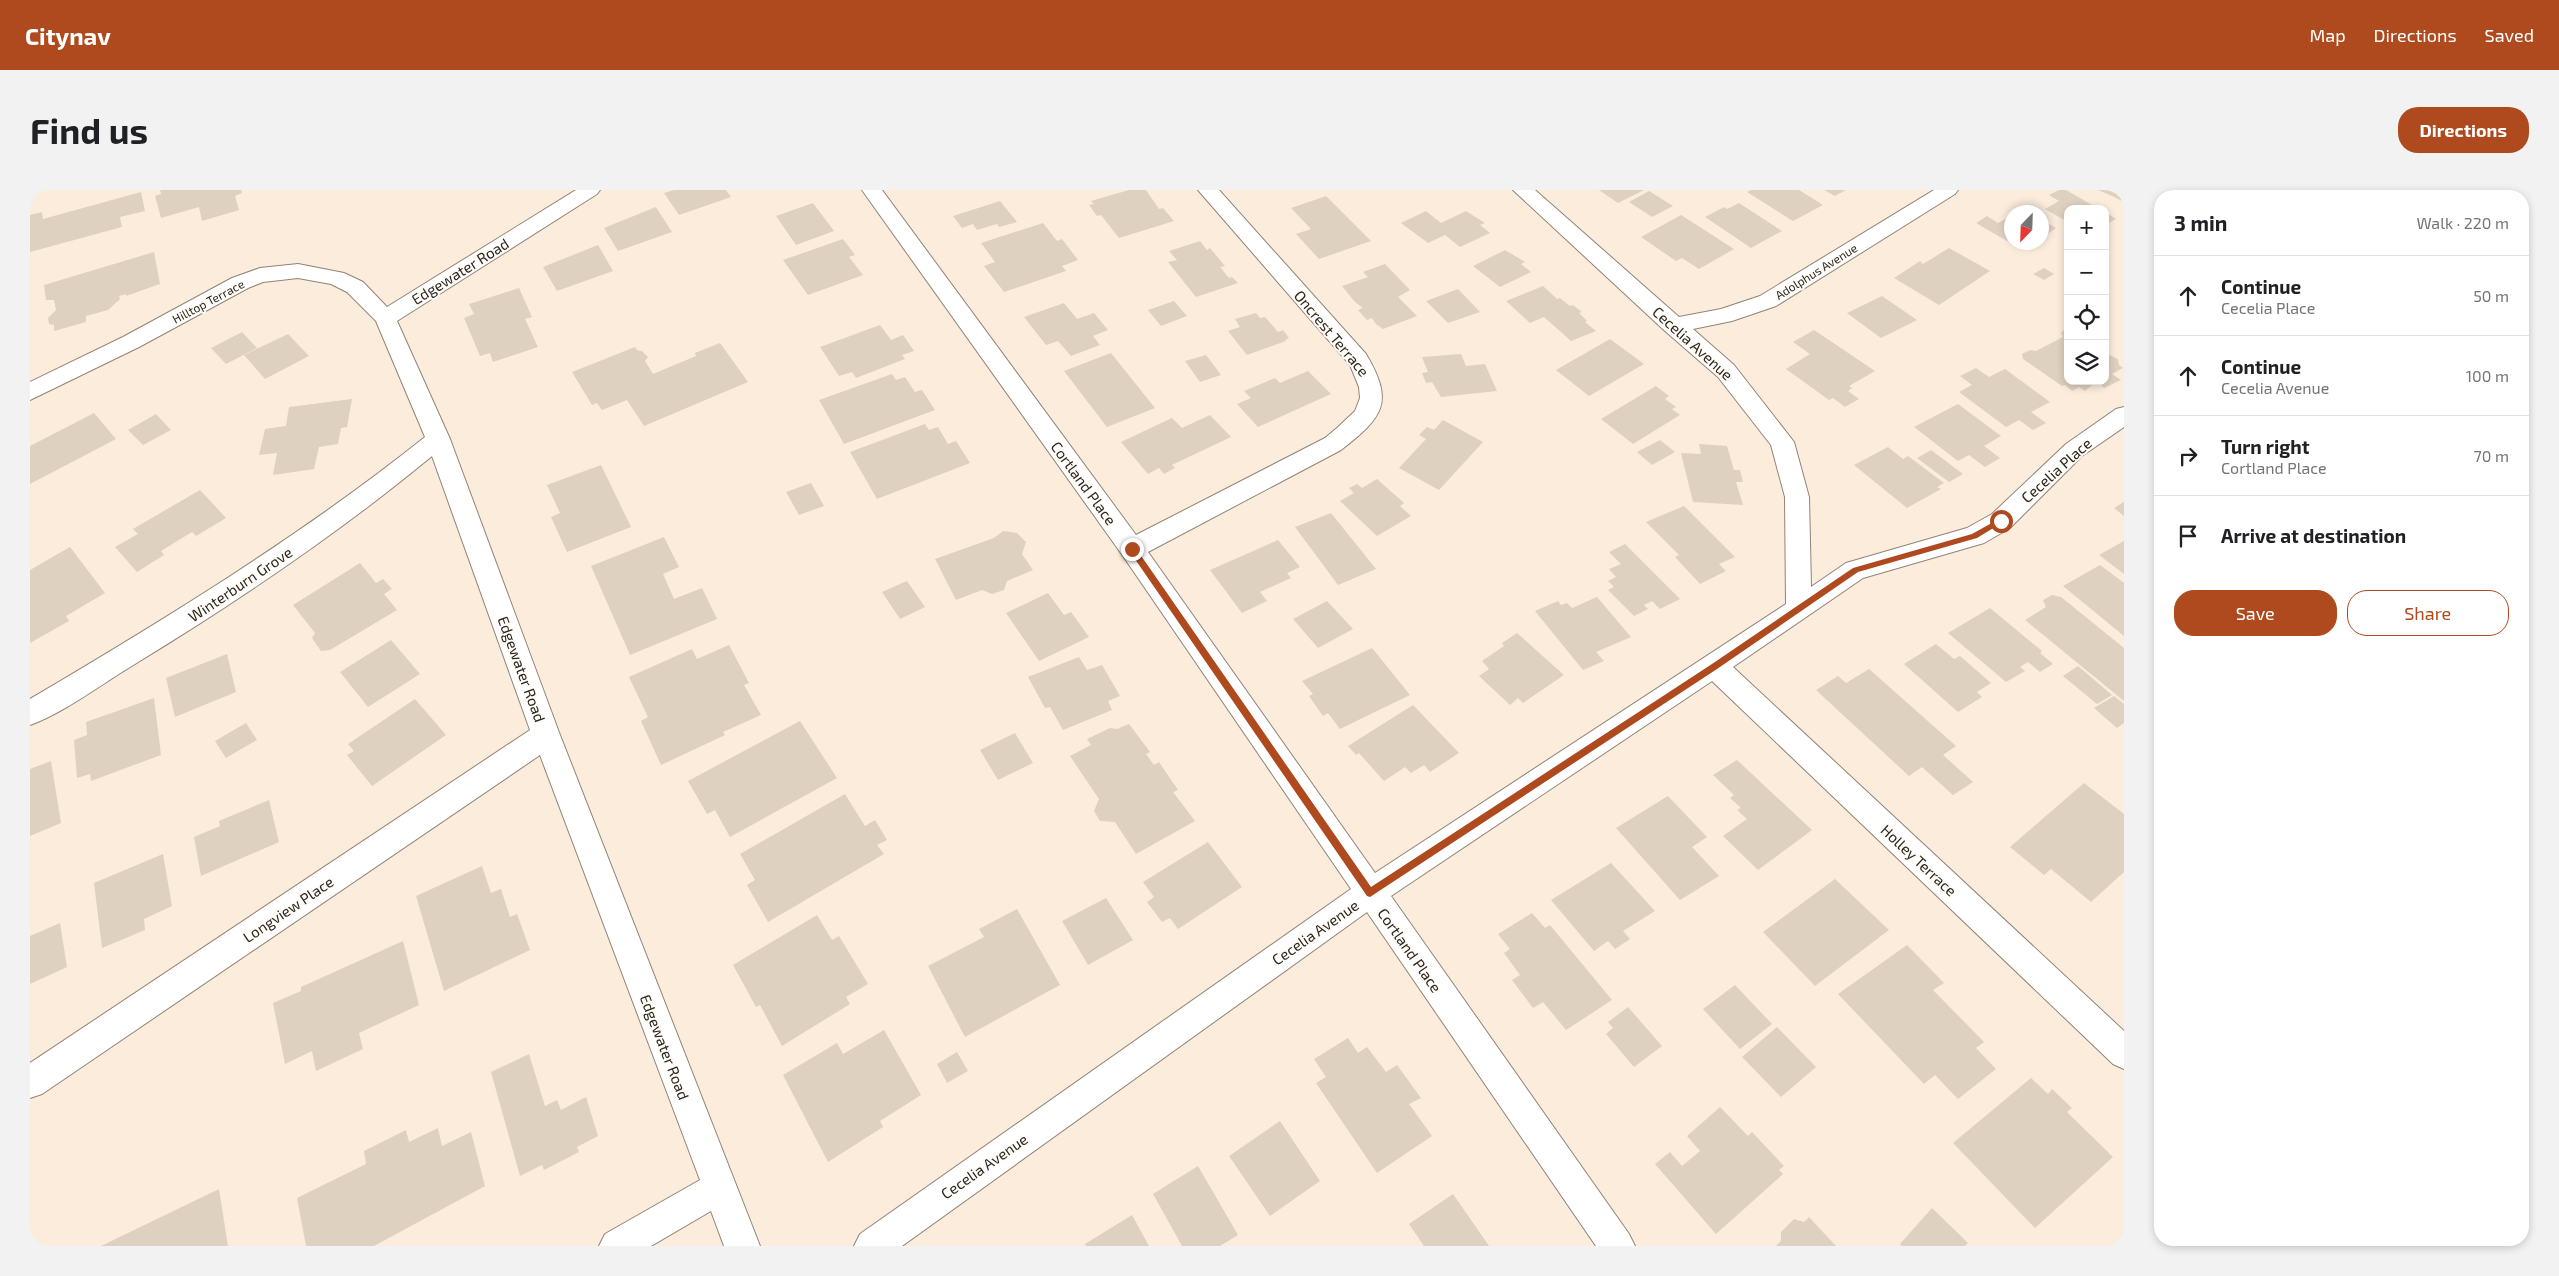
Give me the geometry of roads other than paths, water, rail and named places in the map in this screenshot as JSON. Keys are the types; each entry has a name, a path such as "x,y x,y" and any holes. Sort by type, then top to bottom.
{"street":[{"name":"Edgewater Road","path":"590,190 385,318 438,438 546,735 742,1246"},
{"name":"Cortland Place","path":"872,190 1132,549 1617,1246"},
{"name":"Oncrest Terrace","path":"1132,549 1333,444 1358,425 1374,398 1370,378 1358,360 1208,190"},
{"name":"Cecelia Avenue","path":"872,1246 1370,893 1715,667 1799,609 1797,498 1782,442 1726,371 1672,326 1524,190"},
{"name":"Adolphus Avenue","path":"1672,326 1724,316 1768,300 1948,190"},
{"name":"Hilltop Terrace","path":"30,392 132,342 240,283 260,275 298,271 336,278 356,287 385,318"},
{"name":"Cecelia Place","path":"1799,609 1855,570 1975,536 2001,521 2074,450 2124,415"},
{"name":"Winterburn Grove","path":"30,713 256,576 357,505 438,438"},
{"name":"Holley Terrace","path":"1715,667 2124,1053"},
{"name":"Longview Place","path":"30,1082 546,735"},
{"path":"617,1246 719,1188"}]}
